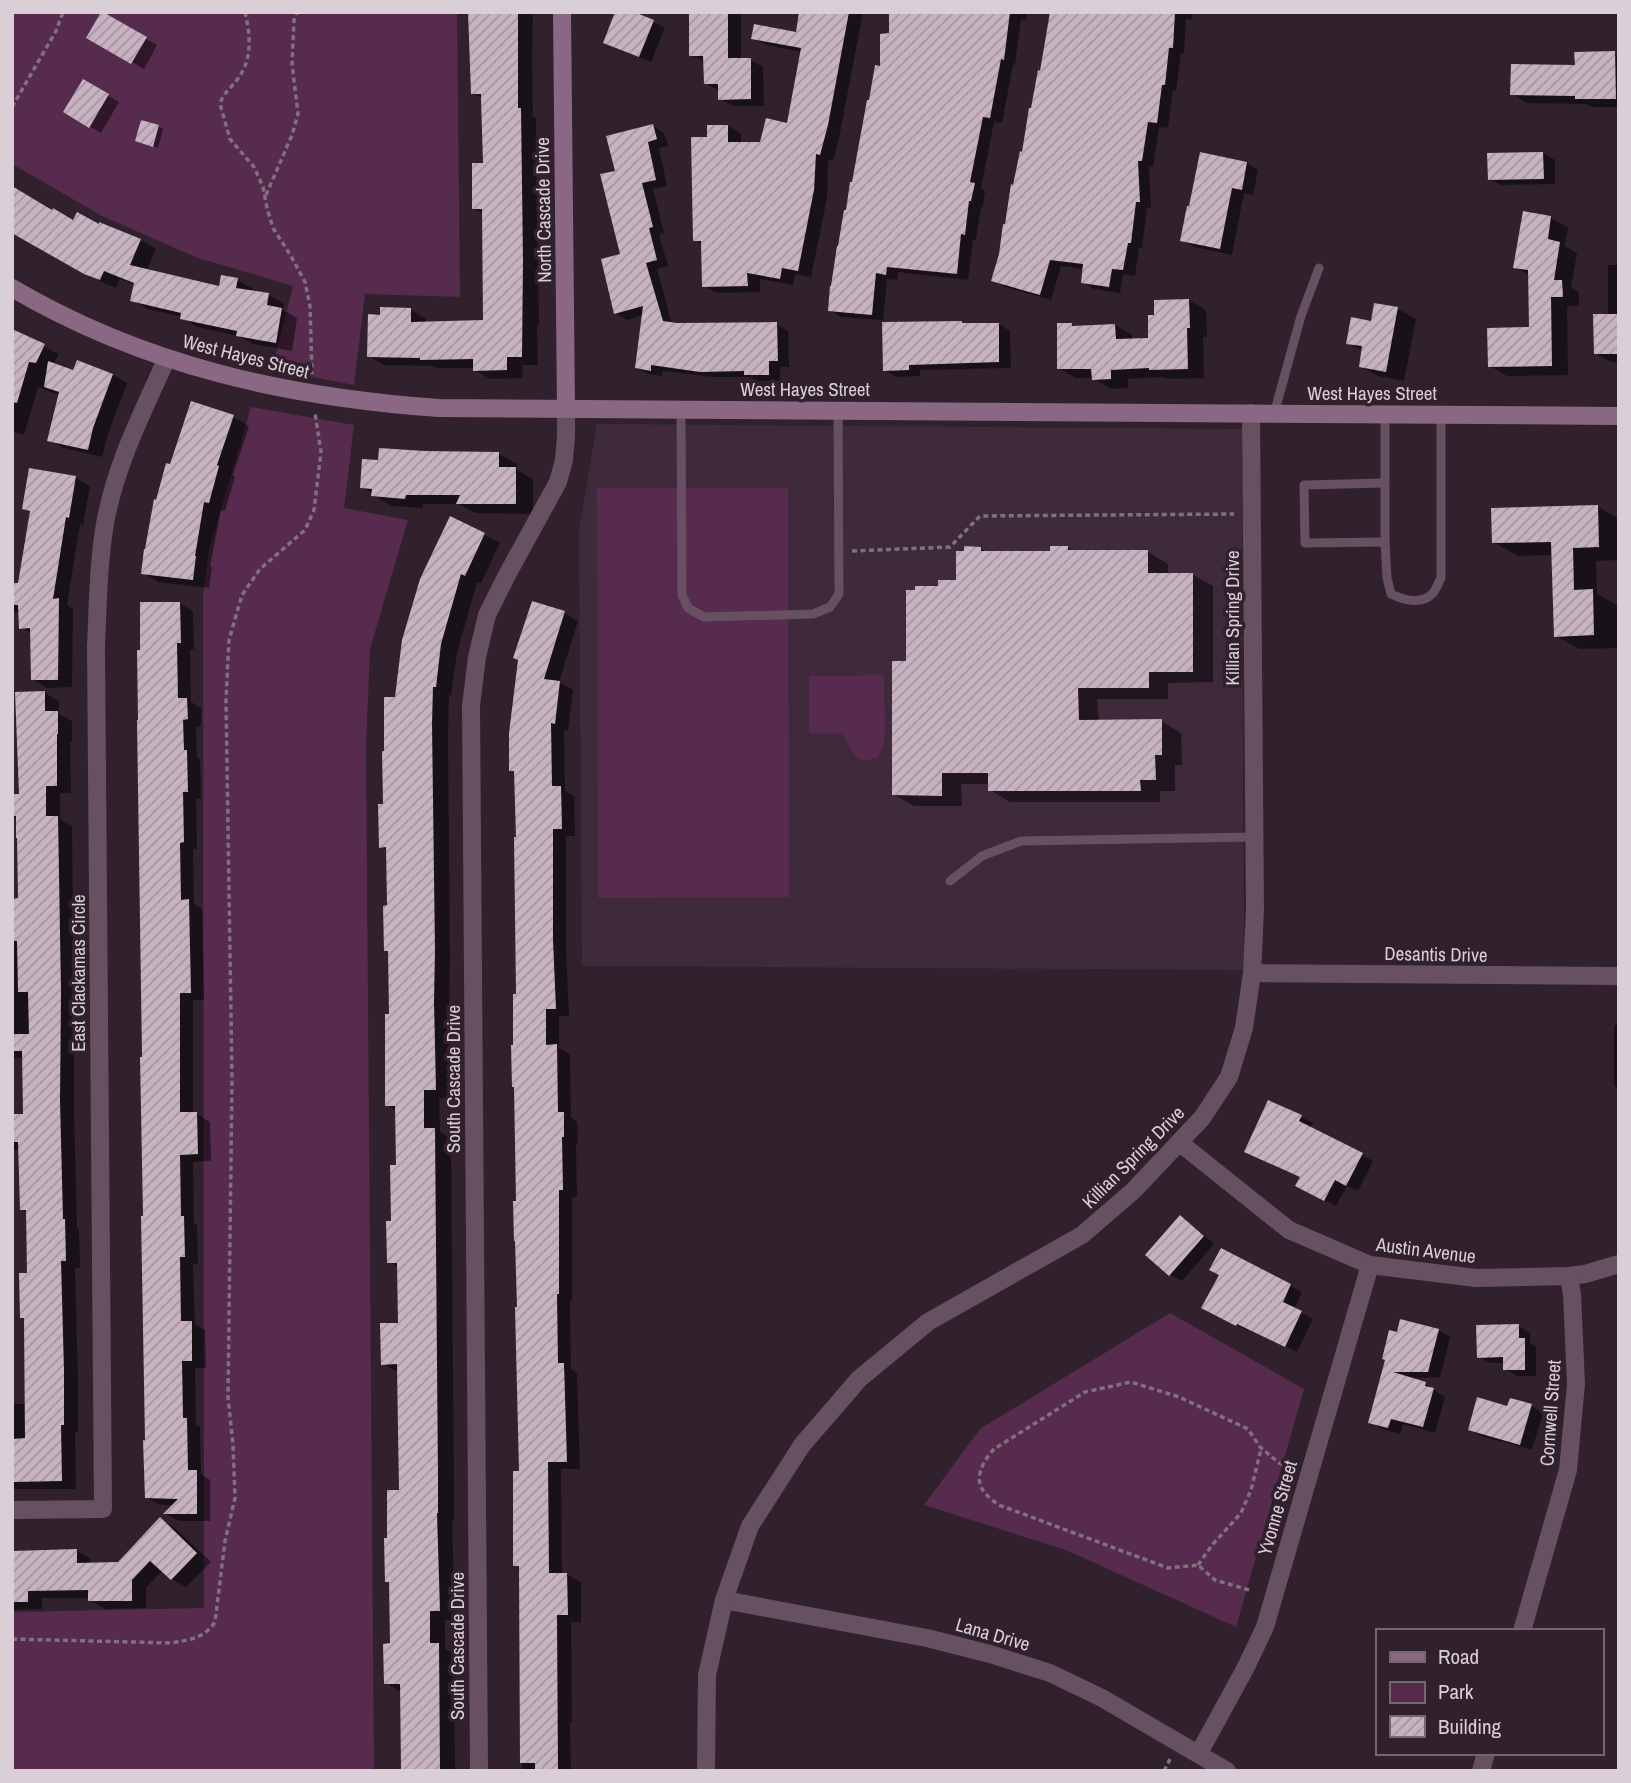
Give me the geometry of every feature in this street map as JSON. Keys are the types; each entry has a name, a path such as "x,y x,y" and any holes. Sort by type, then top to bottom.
{"street":[{"name":"North Cascade Drive","path":"562,12 566,408"},
{"name":"West Hayes Street","path":"12,288 58,312 142,349 247,381 364,402 439,408 1619,416"},
{"name":"East Clackamas Circle","path":"12,1510 103,1509 96,661 99,575 105,522 116,480 136,426 167,358"},
{"name":"South Cascade Drive","path":"479,1771 471,706 477,657 487,615 558,482 564,460 566,408"},
{"name":"Killian Spring Drive","path":"706,1771 707,1675 724,1600 750,1526 802,1446 859,1379 928,1322 1082,1234 1133,1191 1202,1118 1229,1077 1244,1028 1252,973 1255,910 1251,414"},
{"name":"Desantis Drive","path":"1252,973 1619,976"},
{"name":"Austin Avenue","path":"1180,1143 1289,1230 1370,1265 1476,1278 1569,1276 1619,1264"},
{"name":"Yvonne Street","path":"1199,1753 1265,1627 1370,1265"},
{"name":"Cornwell Street","path":"1522,1629 1568,1469 1576,1384 1569,1276"},
{"name":"Lana Drive","path":"724,1600 927,1638 1050,1673 1102,1698 1227,1771"}],"lane":[{"path":"1274,414 1301,316 1319,268"},
{"path":"681,409 682,595 688,608 704,617 813,614 830,607 839,594 838,411"},
{"path":"1385,415 1387,578 1391,594 1401,599 1421,601 1433,594 1441,578 1441,415"},
{"path":"1384,483 1304,485 1304,520 1305,543 1385,541"},
{"path":"950,881 982,856 1021,841 1254,837"}],"path":[{"path":"12,107 56,31 63,12"},
{"path":"12,1639 171,1643 194,1639 210,1631 215,1622 225,1541 234,1498 233,1445 228,1397 232,1079 226,701 229,640 242,594 260,569 305,530 314,510 320,452 313,394 310,306 307,291 301,273 273,228 254,167 230,139 220,104 239,78 247,60 249,32 245,12"},
{"path":"265,197 292,135 298,114 292,64 294,20 297,12"},
{"path":"839,552 950,547 980,516 1252,514"},
{"path":"1250,1590 1215,1580 1198,1565 1168,1568 999,1505 984,1493 979,1478 984,1461 994,1449 1085,1392 1131,1382 1179,1397 1248,1429 1262,1449 1279,1463 1309,1473"},
{"path":"1198,1565 1241,1513 1251,1490 1262,1449"}],"shaded area":[{"path":"597,424 1242,429 1244,970 582,966 579,530"}],"green space":[{"path":"12,12 457,12 460,297 365,294 354,385 272,369 293,286 198,258 102,216 12,164"},
{"path":"251,407 354,425 344,508 408,520 370,649 366,748 374,1771 12,1771 12,1612 204,1608 203,595 209,550"},
{"path":"597,488 788,488 789,897 598,898"},
{"path":"884,675 885,733 883,748 877,758 866,761 857,758 841,733 809,733 809,676"},
{"path":"1170,1313 1304,1389 1236,1627 1066,1550 924,1505 980,1429"}],"building":[{"path":"101,12 147,37 131,64 86,38"},
{"path":"468,12 518,12 523,260 522,357 507,357 507,370 473,371 473,359 367,357 368,314 380,315 380,307 411,308 411,322 483,320 482,209 472,209 472,163 483,163 481,94 471,94"},
{"path":"615,12 634,12 654,20 639,57 603,43"},
{"path":"689,12 728,12 728,58 751,58 751,99 718,100 718,84 704,84 703,56 689,56"},
{"path":"799,12 849,12 828,125 820,155 816,154 814,190 798,271 782,268 780,279 747,273 748,286 702,287 701,241 693,241 691,137 707,137 707,125 728,125 728,142 760,142 766,118 787,123 801,48 751,39 754,24 796,32"},
{"path":"889,12 1010,12 1004,60 1001,59 990,118 983,117 970,182 975,183 969,201 965,235 961,234 957,274 887,267 886,275 876,273 872,315 828,311 844,210 875,65 880,66 880,34 889,33"},
{"path":"1050,12 1175,12 1173,48 1169,48 1157,123 1148,122 1142,161 1138,161 1140,202 1136,202 1131,243 1128,243 1123,270 1112,269 1109,287 1081,283 1083,264 1050,260 1040,295 991,281 999,254 1011,184 1013,185 1020,151 1022,152 1029,108 1038,70 1040,71"},
{"path":"1615,51 1616,99 1510,95 1511,64 1575,65 1574,52"},
{"path":"83,79 109,94 89,128 63,112"},
{"path":"141,120 159,125 153,147 135,141"},
{"path":"653,124 657,139 648,142 656,180 642,183 653,227 649,228 657,260 646,263 663,321 777,322 778,361 769,361 769,375 744,375 744,371 700,372 651,365 651,371 635,368 643,306 614,314 601,259 620,254 600,174 615,171 606,136"},
{"path":"1200,152 1247,162 1242,190 1232,188 1220,249 1180,241"},
{"path":"1543,152 1544,179 1488,180 1487,153"},
{"path":"12,186 73,220 77,212 99,224 141,239 130,265 219,286 221,275 238,278 236,288 269,293 267,305 282,308 276,343 236,336 237,331 180,319 181,313 130,301 134,283 104,271 100,280 84,274 12,233"},
{"path":"1523,211 1551,216 1548,239 1560,242 1554,280 1562,280 1563,297 1551,297 1552,366 1488,367 1487,328 1529,327 1528,270 1513,268"},
{"path":"1189,299 1188,369 1111,370 1111,379 1092,380 1091,369 1057,369 1057,323 1072,323 1072,326 1115,324 1116,339 1148,338 1148,315 1154,315 1154,300"},
{"path":"1374,303 1398,307 1386,372 1359,367 1362,346 1346,344 1351,317 1371,321"},
{"path":"1593,314 1619,314 1619,354 1594,354"},
{"path":"882,322 999,323 999,362 909,365 909,370 883,371"},
{"path":"12,329 45,344 36,363 29,362 17,403 12,402"},
{"path":"77,360 113,374 93,428 88,450 47,441 59,392 44,387 48,361 73,370"},
{"path":"191,401 234,415 217,465 219,466 209,503 204,502 193,580 141,574 154,499 156,500 166,463 170,464"},
{"path":"379,448 499,452 499,467 516,467 516,504 456,504 460,495 406,495 405,499 371,496 372,489 360,488 362,459 378,460"},
{"path":"29,468 76,476 69,518 66,517 53,599 59,598 58,680 31,680 30,628 19,629 18,605 12,605 12,583 18,583 30,511 22,509"},
{"path":"1598,505 1599,547 1573,548 1574,590 1593,589 1594,635 1554,637 1551,542 1492,543 1491,508"},
{"path":"450,516 485,533 465,576 461,574 441,644 436,687 433,687 436,1090 424,1090 424,1128 435,1128 440,1611 430,1611 430,1643 439,1643 440,1771 401,1771 400,1684 384,1684 383,1644 390,1643 389,1582 385,1582 384,1538 387,1538 387,1490 399,1490 397,1364 381,1365 380,1323 398,1323 397,1263 387,1263 386,1221 391,1221 390,1165 396,1165 395,1106 385,1106 385,1014 389,1014 388,951 384,951 383,906 387,905 386,847 379,848 378,804 383,804 384,697 395,697 402,640 420,579"},
{"path":"964,546 981,547 981,551 1050,551 1050,546 1068,546 1068,550 1148,550 1148,573 1193,573 1193,672 1149,672 1149,688 1078,688 1079,720 1162,719 1162,755 1155,755 1156,780 1140,780 1141,791 988,791 988,773 942,773 942,796 892,795 892,661 906,661 906,590 915,590 915,586 938,586 938,580 956,580 956,551 964,551"},
{"path":"532,601 565,611 544,679 560,681 555,724 551,723 552,786 561,786 562,829 553,829 556,1009 546,1009 546,1045 557,1044 558,1112 564,1112 557,1294 558,1363 564,1363 567,1462 548,1462 549,1573 567,1573 568,1615 557,1615 558,1771 535,1771 535,1763 520,1763 519,1566 513,1566 513,1471 519,1471 513,1201 516,1201 514,1087 511,1045 513,994 516,994 516,837 514,771 509,771 509,733 518,660 513,658"},
{"path":"140,602 180,602 181,643 177,643 178,698 187,698 188,719 183,720 188,792 183,792 184,842 180,843 181,900 189,899 191,993 180,993 180,1112 197,1112 198,1154 180,1155 185,1257 180,1257 181,1321 192,1321 192,1361 182,1361 183,1418 187,1418 188,1470 197,1470 197,1514 163,1514 178,1499 145,1498 137,720"},
{"path":"45,691 45,711 58,711 57,786 46,786 46,816 58,816 60,1102 66,1261 61,1261 64,1371 62,1481 14,1482 13,1439 25,1438 24,1318 20,1318 19,1273 27,1273 26,1210 20,1210 18,1142 12,1142 12,1114 23,1114 22,1051 12,1051 12,1034 29,1034 28,992 18,992 17,941 12,941 12,899 18,898 16,816 12,816 12,794 19,794 15,692"},
{"path":"1268,1100 1302,1115 1299,1121 1363,1153 1346,1186 1335,1180 1324,1201 1295,1186 1300,1177 1244,1152"},
{"path":"1180,1215 1204,1236 1169,1276 1145,1255"},
{"path":"1221,1248 1291,1284 1283,1302 1302,1311 1285,1347 1201,1308 1219,1275 1209,1270"},
{"path":"1400,1319 1439,1329 1428,1372 1393,1372 1426,1382 1425,1386 1434,1388 1423,1427 1391,1419 1388,1428 1368,1423 1385,1360 1382,1359 1389,1330 1397,1332"},
{"path":"1519,1324 1519,1338 1525,1338 1525,1370 1503,1370 1503,1357 1477,1358 1476,1325"},
{"path":"1477,1397 1507,1406 1510,1398 1532,1404 1520,1445 1468,1430"},
{"path":"160,1517 197,1553 171,1580 150,1561 132,1580 132,1601 88,1601 88,1590 28,1591 28,1602 12,1602 12,1551 77,1549 77,1563 118,1562"}]}
